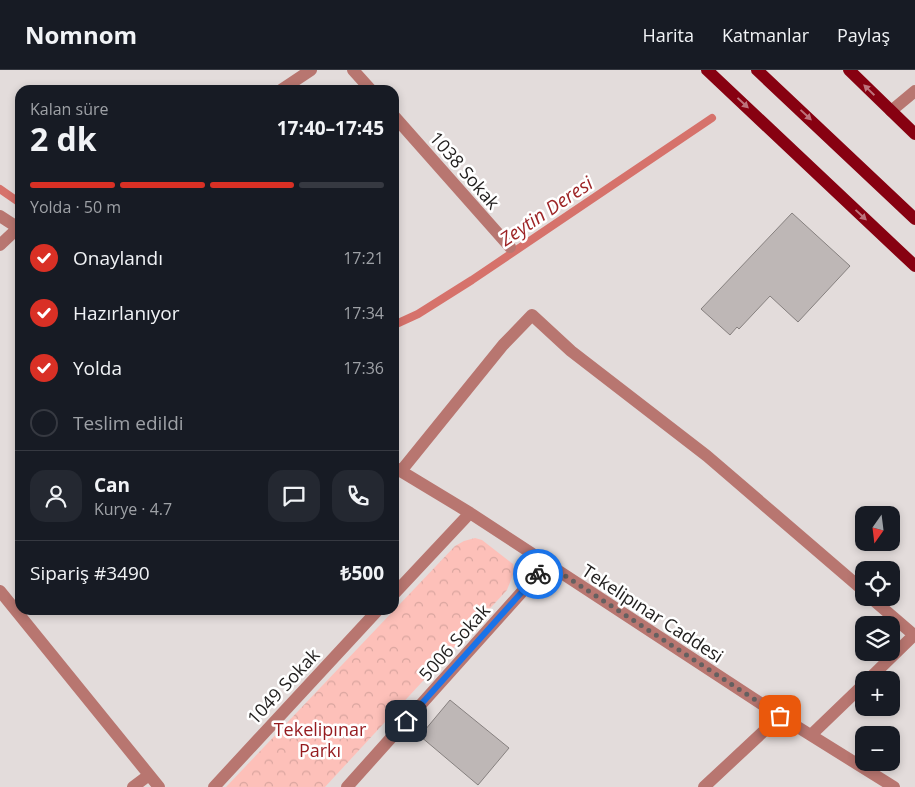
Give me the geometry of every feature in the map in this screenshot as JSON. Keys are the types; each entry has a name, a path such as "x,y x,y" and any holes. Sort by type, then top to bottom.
{"main road":[{"path":"707,70 915,266"},
{"path":"757,70 915,218"},
{"path":"849,70 915,134"}],"street":[{"path":"288,85 311,70"},
{"path":"353,70 366,85"},
{"path":"891,111 915,91"},
{"name":"1038 Sokak","path":"399,122 510,247"},
{"path":"0,216 15,226"},
{"path":"0,245 15,232"},
{"path":"399,467 503,345 532,315 571,351 707,456 855,583"},
{"name":"Tekelipınar Caddesi","path":"399,470 470,514 811,736 894,787"},
{"path":"399,589 470,514"},
{"name":"5006 Sokak","path":"347,787 547,564"},
{"path":"0,591 15,601"},
{"path":"877,671 915,635 881,606"},
{"path":"26,615 159,787"},
{"name":"1049 Sokak","path":"214,787 373,615"},
{"path":"811,736 855,693"},
{"path":"704,787 780,716"},
{"path":"132,787 149,775"}],"green space":[{"name":"Tekelipınar Parkı","path":"475,538 482,540 513,564 514,572 507,590 325,787 226,787 389,615 399,615 399,605 455,546"}],"building":[{"path":"792,213 850,266 798,322 770,296 739,329 737,327 730,335 701,309"},
{"path":"450,700 509,748 478,785 420,736"}],"waterway":[{"name":"Zeytin Deresi","path":"399,323 418,314 472,280 712,118"},
{"name":"Zeytin Deresi","path":"0,189 15,200"}],"way so far":[{"path":"538,574 547,564 780,716"}],"route":[{"path":"406,721 538,574"}]}
